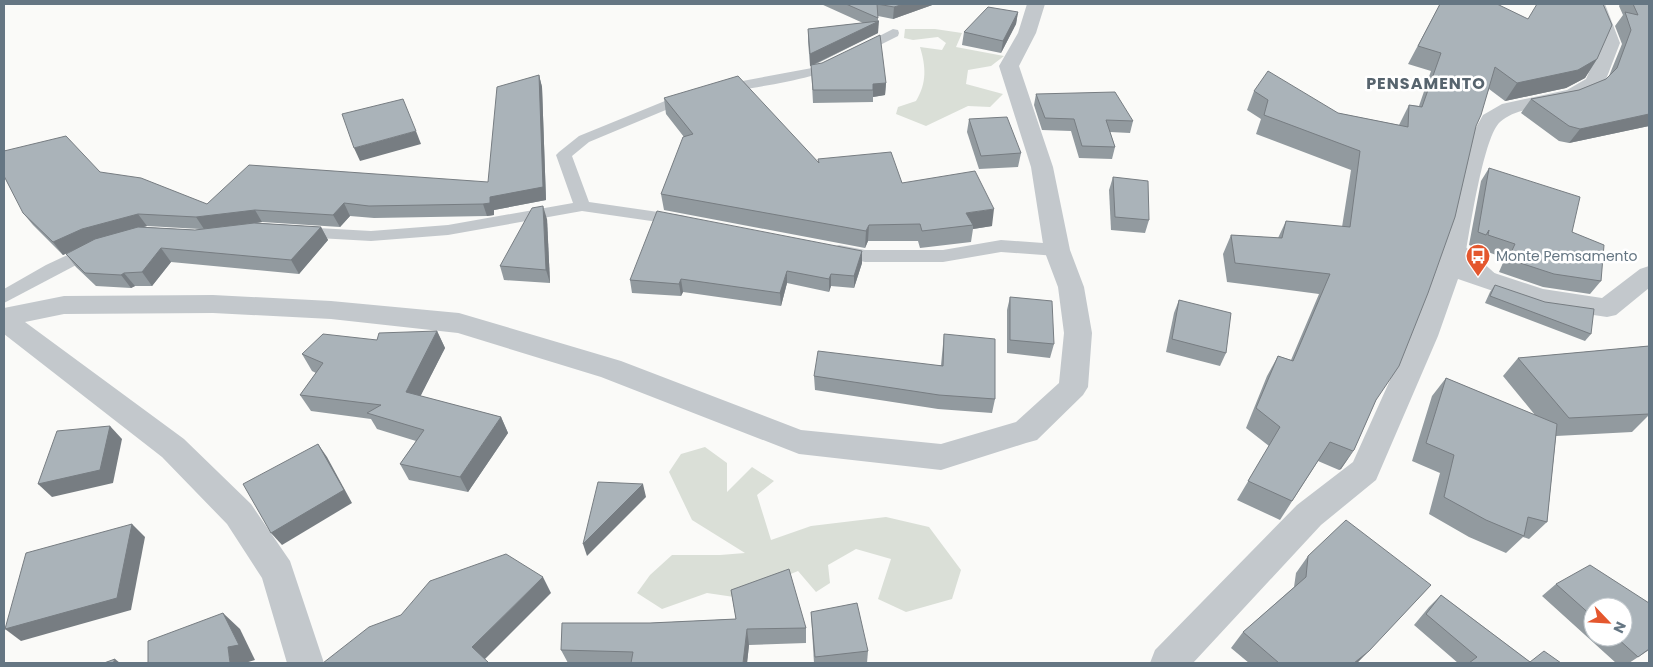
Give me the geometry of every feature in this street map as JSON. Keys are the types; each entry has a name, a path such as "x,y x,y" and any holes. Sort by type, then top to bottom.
{"street":[{"path":"4,317 64,305 213,304 331,310 459,323 611,369 799,442 941,457 1026,431 1072,387 1078,333 1071,287 1057,250 1042,167 1017,96 1009,66 1027,33 1036,4"},
{"path":"1168,663 1309,515 1365,471 1424,336 1452,257 1477,145 1490,119 1509,108 1573,95 1596,82 1611,43 1596,4"},
{"path":"1452,257 1494,282 1540,298 1607,308 1649,275"},
{"path":"4,322 8,323 75,376 173,448 239,514 278,572 305,663"}],"lane":[{"path":"582,206 564,155 584,139 694,94 816,71 893,33"},
{"path":"282,231 372,236 448,230 582,206 641,213 700,224"},
{"path":"4,297 52,269 106,245"},
{"path":"826,248 865,256 943,256 1001,246 1057,250"}],"shaded area":[{"path":"905,29 935,29 962,33 956,47 1004,56 991,66 968,70 966,84 1003,94 990,107 968,106 926,126 896,114 898,107 916,101 920,94 924,81 924,68 920,47 942,50 946,43 938,37 913,40 904,38"},
{"path":"705,447 727,463 727,492 752,467 774,481 757,495 771,540 811,526 886,517 929,527 961,570 952,599 906,612 878,599 891,559 856,549 828,565 830,583 816,592 798,571 734,597 707,593 662,609 637,593 650,575 672,555 745,553 692,520 669,472 681,454"}],"building":[{"path":"846,4 877,4 878,18"},
{"path":"877,4 904,4 894,7"},
{"path":"1440,4 1497,4 1528,19 1537,4 1603,4 1612,25 1597,59 1578,70 1517,83 1495,67 1476,126 1455,217 1399,366 1376,400 1354,450 1330,442 1292,501 1248,481 1280,427 1256,408 1278,356 1293,361 1330,274 1235,263 1231,235 1282,238 1286,221 1350,227 1360,151 1264,115 1268,100 1254,91 1268,71 1338,113 1408,127 1409,105 1422,107 1441,53 1418,46"},
{"path":"1633,4 1649,4 1649,114 1580,129 1569,126 1531,99 1579,90 1606,79 1617,68 1631,30 1625,12 1638,15"},
{"path":"988,7 1018,12 1003,41 964,32"},
{"path":"879,21 810,54 808,29"},
{"path":"880,35 886,83 873,84 873,90 813,90 811,65 822,63"},
{"path":"539,75 543,187 490,197 490,203 369,206 344,203 333,215 255,210 196,217 138,214 82,229 53,242 23,213 4,176 4,151 66,136 100,172 141,178 207,204 249,165 488,182 497,87"},
{"path":"738,76 819,163 818,159 891,152 902,183 975,171 994,209 966,213 973,225 922,231 920,224 869,225 866,231 661,194 683,137 693,134 664,98"},
{"path":"1115,92 1133,121 1106,120 1115,147 1082,146 1074,119 1045,118 1036,94"},
{"path":"403,99 416,131 354,148 342,114"},
{"path":"1007,117 1021,153 981,156 969,119"},
{"path":"1489,168 1580,197 1572,232 1604,245 1601,281 1554,274 1508,259 1515,244 1488,235 1489,230 1486,235 1478,232"},
{"path":"1113,177 1148,181 1149,220 1115,217"},
{"path":"543,206 546,270 500,266 532,208"},
{"path":"657,211 862,251 854,276 831,274 829,279 787,271 780,293 681,279 679,284 630,280"},
{"path":"254,223 321,227 291,260 161,248 142,272 124,273 121,275 85,273 66,254 95,239 138,227 195,230"},
{"path":"1495,285 1545,302 1594,309 1591,334 1490,296"},
{"path":"1010,297 1052,301 1054,344 1010,340"},
{"path":"1179,300 1231,313 1226,353 1172,339"},
{"path":"437,331 406,392 501,417 460,477 400,464 424,430 367,413 381,405 300,395 323,363 302,354 323,334 377,340 379,333"},
{"path":"944,334 995,339 995,399 939,395 814,376 818,351 943,366"},
{"path":"1649,346 1649,414 1569,418 1518,358"},
{"path":"1446,378 1557,424 1547,522 1528,517 1524,536 1486,520 1444,497 1454,455 1426,443"},
{"path":"110,426 100,470 38,484 57,431"},
{"path":"318,444 344,490 271,533 243,484"},
{"path":"598,482 643,484 583,544"},
{"path":"1346,520 1431,585 1369,651 1354,663 1279,663 1243,632 1306,577 1308,556"},
{"path":"132,524 117,598 5,629 26,553"},
{"path":"506,554 543,577 472,647 489,663 323,663 369,627 401,615 430,581"},
{"path":"1590,565 1649,603 1649,649 1638,657 1627,647 1633,647 1633,597 1583,597 1583,608 1556,584"},
{"path":"789,569 806,628 747,629 743,663 631,663 633,652 561,650 562,623 650,623 736,619 731,590"},
{"path":"1441,595 1530,662 1544,651 1561,663 1469,663 1477,657 1426,614"},
{"path":"857,603 868,651 815,657 811,612"},
{"path":"223,613 239,645 228,647 230,663 148,663 148,641"},
{"path":"115,659 113,663 104,663"}],"place":[{"name":"Monte Pemsamento","path":"1478,277"}],"district":[{"name":"PENSAMENTO","path":"1426,83"}]}
